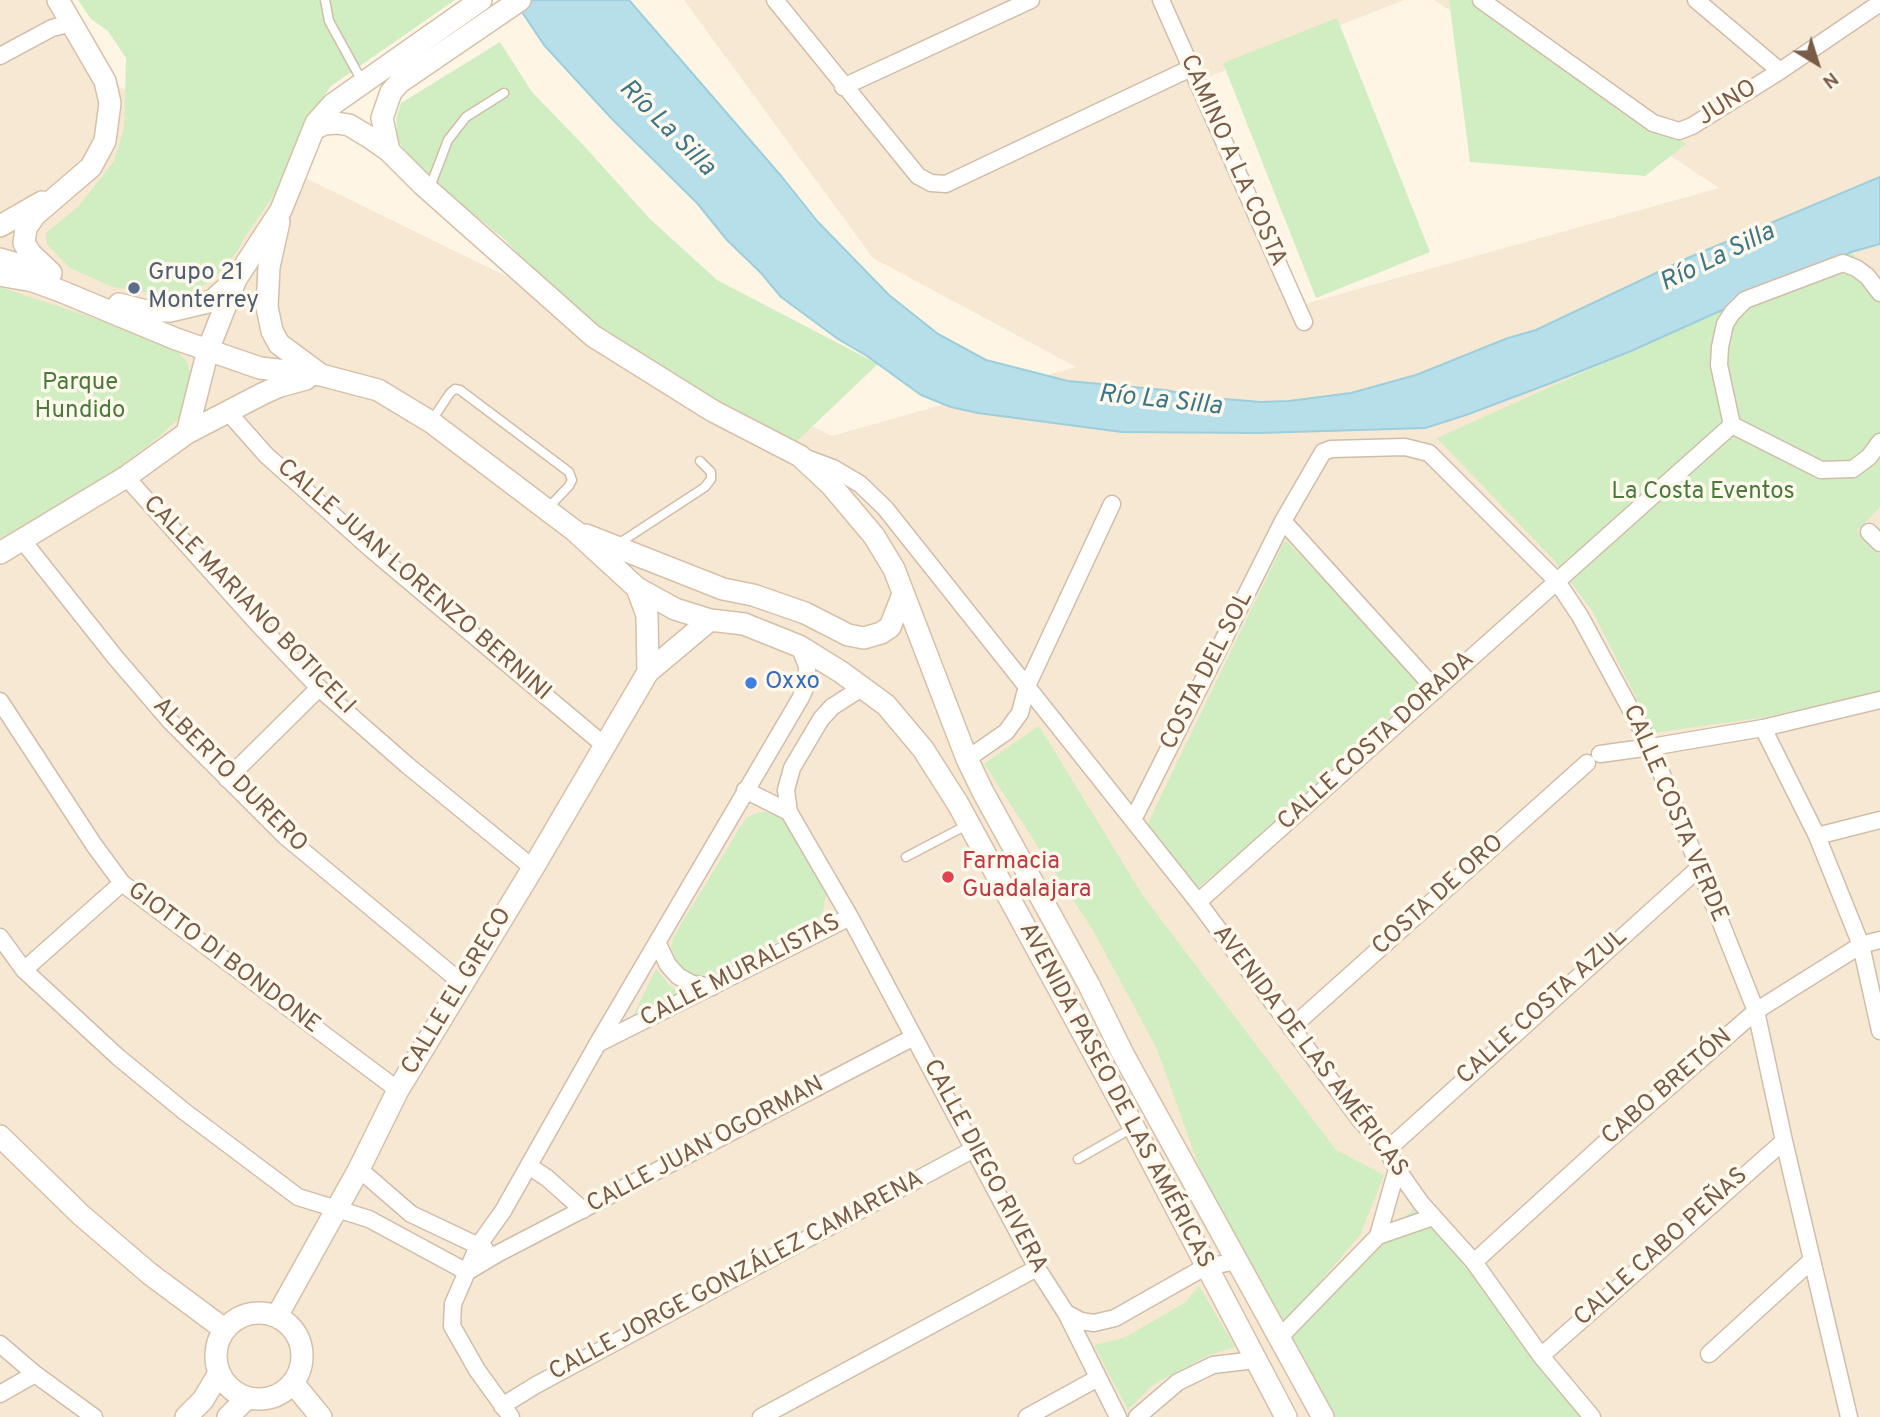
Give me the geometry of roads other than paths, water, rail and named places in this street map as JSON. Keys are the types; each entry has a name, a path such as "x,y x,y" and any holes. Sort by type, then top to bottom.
{"street":[{"path":"51,273 30,253 24,243 26,228 35,215 82,176 98,155 108,127 110,103 105,81 58,0"},
{"path":"389,151 382,118 393,75 481,0"},
{"path":"321,375 279,344 272,331 267,307 269,267 281,210 316,123 333,104 363,83 393,75 520,0"},
{"path":"775,0 918,176 931,183 946,184 1191,68"},
{"path":"843,87 1031,0"},
{"name":"CAMINO A LA COSTA","path":"1161,0 1304,322"},
{"name":"JUNO","path":"1481,0 1653,123 1679,131 1692,126 1780,71 1880,3"},
{"path":"1696,0 1780,71"},
{"path":"0,56 52,28 72,23"},
{"name":"AVENIDA PASEO DE LAS AMÉRICAS","path":"314,128 324,124 349,125 389,151 593,336 713,411 800,456 831,485 874,536 894,569 967,759 1090,985 1123,1054 1323,1417"},
{"path":"0,226 65,189"},
{"path":"187,433 208,350 236,279 281,210"},
{"path":"0,259 51,273 119,304 146,311 170,311 212,301 236,279"},
{"path":"1880,293 1862,272 1843,263 1745,300 1725,324 1719,365 1732,425 1821,470 1853,469 1869,457 1880,442"},
{"name":"AVENIDA PASEO DE LAS AMÉRICAS","path":"0,275 33,281 176,339 260,369 321,375 378,390 431,422 547,509 637,588 675,609 710,620 744,624 799,646 886,705 923,749 969,824 1134,1128 1286,1417"},
{"path":"176,339 199,384"},
{"path":"0,553 126,477 187,433 280,386 321,375"},
{"name":"CALLE JUAN LORENZO BERNINI","path":"228,412 266,455 372,550 604,745"},
{"name":"CALLE COSTA DORADA","path":"1198,902 1732,425"},
{"name":"CALLE COSTA VERDE","path":"1283,522 1322,452 1331,449 1418,449 1429,453 1556,580 1580,615 1651,747 1756,1011 1849,1417"},
{"path":"800,456 833,468 860,484 885,508 1027,686"},
{"name":"CALLE MARIANO BOTICELI","path":"126,477 319,688 407,765 533,868"},
{"path":"967,759 1006,732 1020,713 1027,686 1112,504"},
{"path":"1283,522 1436,690"},
{"name":"COSTA DEL SOL","path":"1133,820 1283,522"},
{"path":"575,531 723,589 753,596 827,622 848,635 864,638 890,627 903,594"},
{"name":"ALBERTO DURERO","path":"23,541 123,667 170,721 227,779 286,837 463,984"},
{"path":"637,588 648,615 648,673"},
{"path":"744,624 775,617 798,617 827,622"},
{"name":"CALLE EL GRECO","path":"277,1316 359,1169 398,1090 648,673 710,620"},
{"name":"CALLE MURALISTAS","path":"507,1411 477,1370 452,1326 453,1304 478,1246 503,1211 598,1043 800,699 807,684 807,666 799,646"},
{"name":"AVENIDA DE LAS AMÉRICAS","path":"1027,686 1198,902 1361,1121 1387,1150 1397,1169 1433,1217 1474,1262 1541,1356 1592,1417"},
{"path":"789,812 786,790 797,758 832,706 863,687"},
{"path":"227,779 319,688"},
{"name":"COSTA DE ORO","path":"1291,1028 1594,758 1763,728 1880,700"},
{"name":"GIOTTO DI BONDONE","path":"0,701 122,883 398,1090"},
{"path":"1763,728 1817,836 1861,945 1880,1031"},
{"path":"746,790 789,812"},
{"name":"CALLE MURALISTAS","path":"598,1043 850,917 789,812"},
{"path":"1817,836 1880,820"},
{"name":"CALLE COSTA AZUL","path":"1387,1150 1700,867"},
{"path":"24,970 122,883"},
{"name":"CALLE DIEGO RIVERA","path":"850,917 1037,1268 1066,1313 1118,1417"},
{"path":"0,937 24,970 118,1057 298,1197 369,1219 467,1272"},
{"name":"CABO BRETÓN","path":"1474,1262 1756,1011 1861,945 1880,940"},
{"path":"658,944 668,965 678,976 692,984 712,987"},
{"name":"CALLE JUAN OGORMAN","path":"467,1272 914,1037"},
{"path":"0,1136 81,1215 150,1274 224,1329"},
{"name":"CALLE CABO PEÑAS","path":"1541,1356 1784,1140"},
{"name":"CALLE JORGE GONZÁLEZ CAMARENA","path":"507,1411 548,1378 974,1149"},
{"path":"529,1166 583,1210"},
{"path":"359,1169 411,1214 497,1254"},
{"path":"1378,1236 1397,1169"},
{"path":"1279,1338 1378,1236 1433,1217"},
{"path":"1709,1354 1812,1260"},
{"path":"1066,1313 1081,1321 1094,1323 1115,1318 1205,1267 1238,1261"},
{"path":"761,1417 1037,1268"},
{"path":"263,1312 277,1316 290,1325 299,1338 303,1353 300,1369 293,1383 284,1392 272,1397 247,1398 235,1393 225,1384 215,1358 217,1343 224,1329 235,1319 249,1313 263,1312"},
{"path":"0,1344 34,1374 94,1417"},
{"path":"1137,1417 1178,1382 1213,1365 1255,1360"},
{"path":"186,1417 203,1400 219,1373"},
{"path":"0,1394 34,1374"},
{"path":"1027,1417 1098,1378"},
{"path":"293,1383 321,1417"},
{"path":"228,1417 247,1398"}],"lane":[{"path":"325,0 329,21 363,83"},
{"path":"429,190 448,140 466,117 504,93"},
{"path":"431,422 450,393 455,389 460,390 569,472 572,480 569,486 547,509"},
{"path":"615,546 705,486 711,479 711,472 700,461"},
{"path":"906,857 969,824"},
{"path":"1079,1159 1134,1128"}],"water":[{"name":"Río La Silla","path":"514,0 629,0 818,222 889,295 938,334 986,360 1068,381 1261,402 1351,393 1416,375 1508,338 1536,330 1690,257 1880,177 1880,244 1851,252 1631,351 1466,415 1425,428 1258,433 1122,432 978,413 951,407 921,395 781,297 727,240 697,203 612,119 544,45"}],"place":[{"name":"Grupo 21 Monterrey","path":"134,288"},
{"name":"Oxxo","path":"751,683"},
{"name":"Farmacia Guadalajara","path":"948,877"}],"park label":[{"name":"Parque Hundido","path":"80,398"},
{"name":"La Costa Eventos","path":"1703,493"}]}
